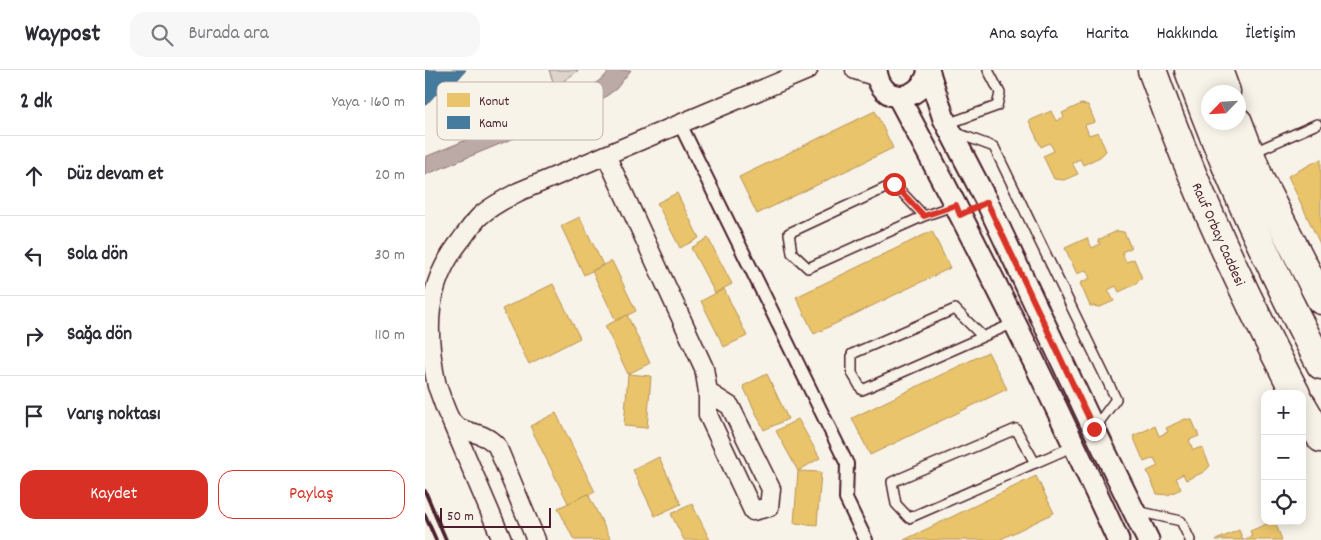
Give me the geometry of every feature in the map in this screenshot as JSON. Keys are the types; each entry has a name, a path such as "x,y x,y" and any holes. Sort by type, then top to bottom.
{"highway":[{"name":"Rauf Orbay Caddesi","path":"1152,70 1207,211 1294,390"},
{"path":"1189,70 1205,114 1256,235 1321,365"},
{"path":"1218,70 1223,85"},
{"path":"1241,130 1260,180 1321,300"},
{"path":"1306,412 1321,438"}],"street":[{"path":"502,540 452,423 436,382 426,347 426,318 429,296 438,274 455,247 479,217 499,202 518,192 808,70"},
{"path":"855,70 876,74 885,90 899,96 916,93 922,88 928,71"},
{"path":"928,71 948,127 987,202 1148,540"},
{"path":"899,96 958,210 1079,454 1118,540"},
{"path":"680,124 847,464 846,499 866,540"},
{"path":"606,155 704,368 708,392 708,414 753,511 769,507 771,489 730,406 708,392"},
{"path":"958,210 987,202"},
{"path":"452,423 462,429 486,437 497,446 536,540"},
{"path":"1079,454 1096,434"}],"lane":[{"path":"948,127 997,106 1000,93 988,70"},
{"path":"1250,154 1317,124"},
{"path":"948,127 994,147 1116,399 1096,434"},
{"path":"924,216 894,184 789,233 792,253 808,268 924,216 958,210"},
{"path":"982,336 955,309 852,354 852,374 862,390 1014,323"},
{"path":"1035,463 1016,429 893,482 896,504 909,518 1035,463 1079,454"},
{"path":"1134,510 1181,521 1190,540"}],"shaded area":[{"path":"549,70 579,70 562,82 553,82"},
{"path":"610,70 631,70 616,89 603,98 603,82 597,82"},
{"path":"466,140 510,140 425,175 425,157"}],"building: Konut":[{"path":"1081,104 1088,105 1095,122 1085,125 1089,135 1098,132 1106,151 1100,157 1083,165 1080,159 1072,163 1078,174 1064,180 1054,179 1043,156 1054,151 1050,143 1041,147 1029,121 1051,111 1056,121 1064,117 1062,113"},
{"path":"875,111 893,148 757,214 739,177"},
{"path":"1321,159 1321,246 1288,176"},
{"path":"677,193 699,238 680,248 657,203"},
{"path":"580,217 603,265 584,275 561,226"},
{"path":"932,231 950,268 814,334 796,297"},
{"path":"1117,231 1124,232 1131,248 1122,252 1126,262 1134,259 1142,278 1136,284 1119,292 1116,286 1108,290 1114,301 1100,307 1090,306 1080,283 1090,278 1086,270 1077,274 1065,248 1087,238 1092,248 1100,244 1098,240"},
{"path":"708,238 732,284 715,293 691,248"},
{"path":"612,261 636,311 616,321 592,271"},
{"path":"553,284 580,338 529,364 502,309"},
{"path":"724,289 747,336 724,347 701,301"},
{"path":"627,315 650,363 628,374 605,326"},
{"path":"988,352 1007,389 870,455 852,418"},
{"path":"628,374 651,376 647,428 624,426"},
{"path":"767,374 788,419 764,430 743,386"},
{"path":"556,413 595,492 569,505 530,426"},
{"path":"798,419 820,458 798,471 776,431"},
{"path":"1185,419 1192,420 1199,436 1189,440 1193,450 1202,447 1210,466 1204,472 1186,480 1183,474 1176,478 1181,489 1168,495 1157,494 1147,471 1158,466 1154,458 1144,462 1133,436 1155,426 1159,436 1168,432 1166,428"},
{"path":"659,457 681,504 655,516 633,470"},
{"path":"798,471 821,472 817,525 794,523"},
{"path":"1036,476 1054,513 999,540 904,540"},
{"path":"588,494 611,540 574,540 558,508"},
{"path":"692,504 710,540 684,540 671,514"},
{"path":"1264,525 1276,525 1282,540 1243,540 1252,536 1250,531"},
{"path":"1239,530 1243,540 1216,540"}],"building: Kamu":[{"path":"425,70 466,70 456,82 437,82 437,95 425,106"}],"railway":[{"path":"425,491 446,540"},
{"path":"425,515 436,540"}],"route":[{"path":"894,184 924,216 956,205 960,215 987,202 1094,429"}]}
